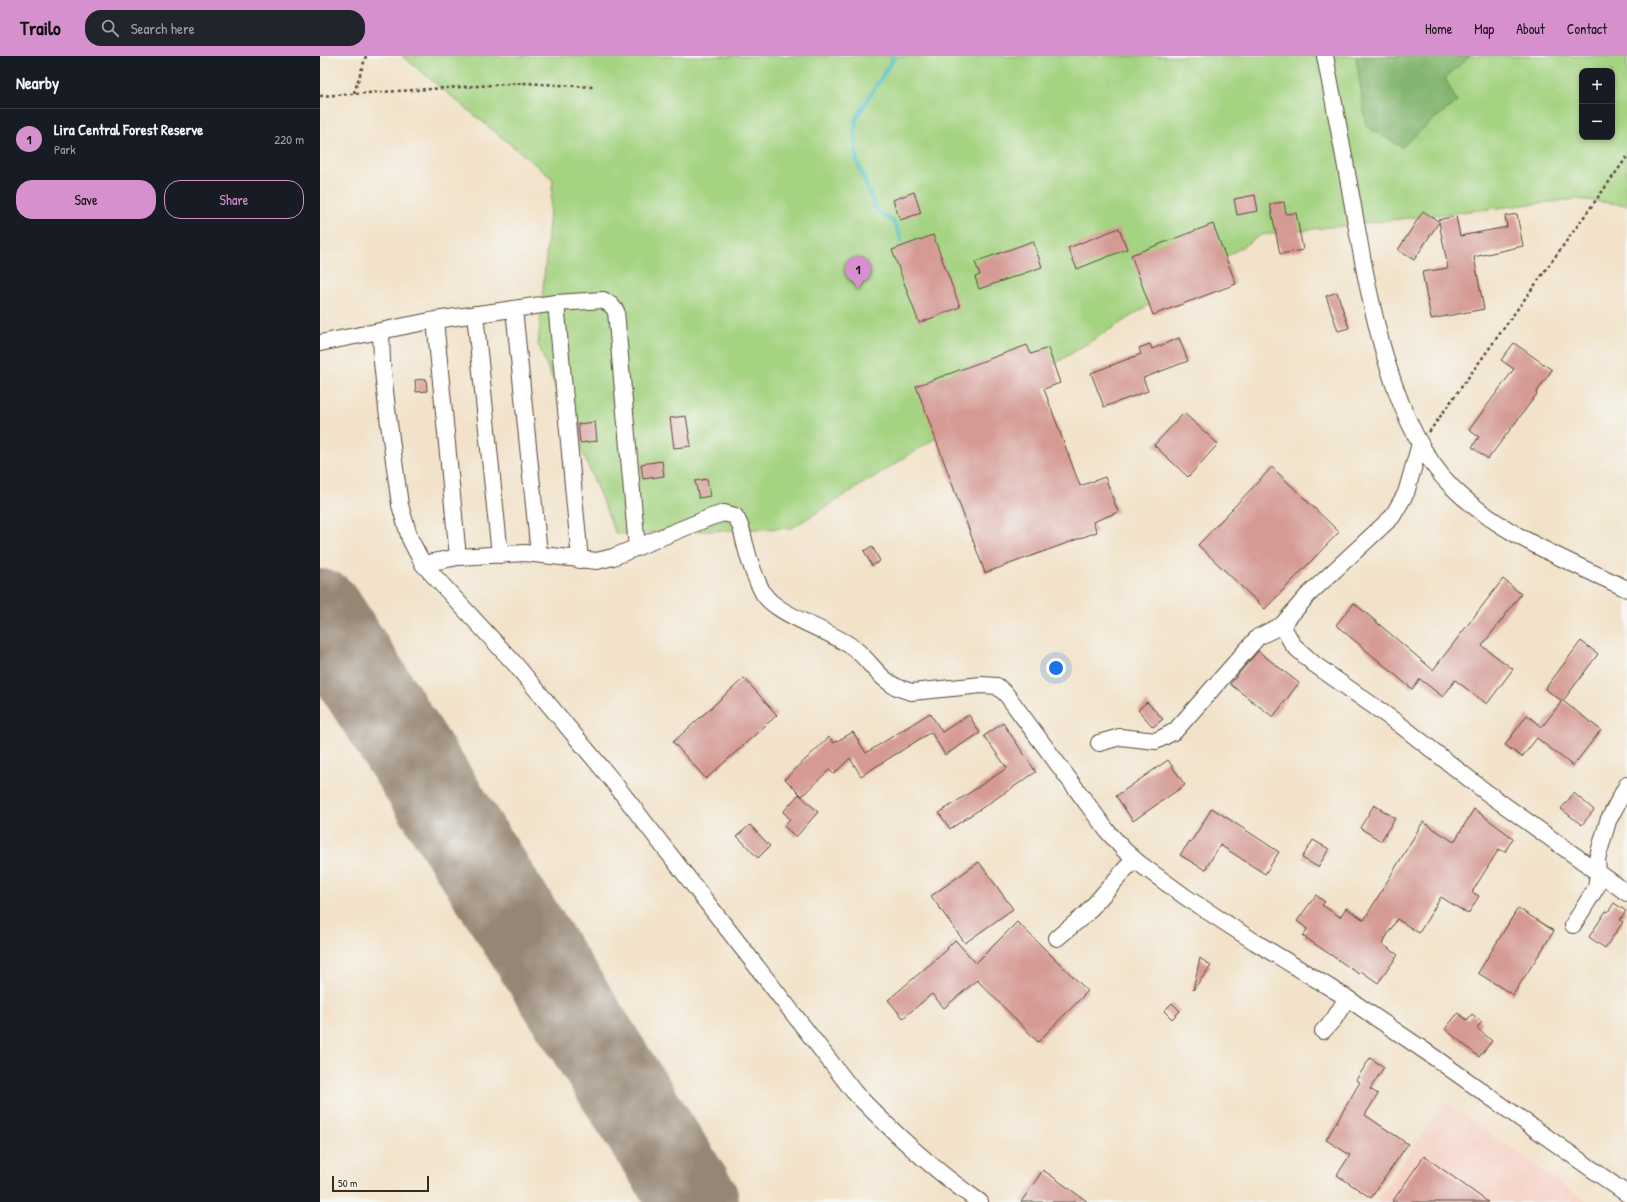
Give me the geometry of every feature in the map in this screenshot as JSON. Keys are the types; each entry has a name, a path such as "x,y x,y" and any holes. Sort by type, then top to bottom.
{"street":[{"path":"1325,56 1367,280 1388,365 1411,428 1420,444 1439,472 1451,486 1490,517 1536,545 1627,589"},
{"path":"320,344 435,320 556,303 603,300 611,305 616,311 637,548"},
{"path":"556,303 580,560"},
{"path":"514,309 539,554"},
{"path":"475,314 500,555"},
{"path":"435,320 458,557"},
{"path":"381,332 386,409 400,505 410,539 423,564 515,664 611,780 854,1092 888,1127 943,1176 980,1202"},
{"path":"1099,743 1120,738 1156,741 1175,731 1258,637 1282,625 1308,595 1392,517 1406,493 1420,444"},
{"path":"423,564 458,557 539,554 597,561 637,548 711,517 724,513 735,516 742,527 752,568 763,593 771,604 828,632 855,649 890,684 905,690 912,692 982,685 998,686 1006,694 1108,832 1134,859 1220,920 1348,998 1627,1194"},
{"path":"1282,625 1293,645 1314,664 1399,724 1479,787 1627,893"},
{"path":"1573,925 1596,888 1598,873 1597,859 1608,821 1627,785"},
{"path":"1057,938 1086,914 1134,859"},
{"path":"1323,1031 1334,1019 1348,998"}],"path":[{"path":"354,93 366,56"},
{"path":"320,96 524,83 594,87"},
{"path":"1420,444 1627,157"}],"shaded area":[{"path":"1444,1102 1587,1202 1377,1202"}],"green space":[{"path":"402,56 1627,56 1627,205 1576,199 1261,235 792,528 616,534 538,344 553,179"},
{"path":"1356,56 1470,56 1445,78 1457,102 1429,123 1402,147 1366,126"}],"building":[{"path":"914,192 921,213 900,220 893,200"},
{"path":"1255,195 1258,211 1237,215 1234,199"},
{"path":"1284,202 1286,214 1296,213 1303,250 1280,254 1270,204"},
{"path":"1423,211 1438,221 1456,216 1460,236 1507,227 1505,216 1517,214 1523,246 1474,257 1484,309 1431,319 1422,272 1448,268 1439,222 1414,260 1398,250"},
{"path":"1213,224 1236,284 1153,315 1131,255"},
{"path":"1119,228 1127,249 1077,269 1068,248"},
{"path":"933,235 960,307 919,323 892,250"},
{"path":"1033,241 1042,267 979,289 975,277 980,275 975,262"},
{"path":"1337,292 1349,328 1338,331 1326,296"},
{"path":"1179,338 1188,361 1143,378 1148,391 1104,407 1091,373 1141,354 1139,348 1150,344 1152,349"},
{"path":"1514,343 1552,370 1536,393 1537,394 1488,459 1472,447 1479,437 1469,430 1514,369 1501,360"},
{"path":"1027,345 1031,354 1048,348 1060,383 1044,389 1080,486 1105,477 1118,512 1093,522 1097,532 985,573 916,386"},
{"path":"426,379 427,391 416,392 415,380"},
{"path":"1184,413 1218,444 1188,477 1154,445"},
{"path":"686,416 691,446 674,448 670,418"},
{"path":"595,422 597,441 580,443 578,424"},
{"path":"662,461 664,476 643,479 641,464"},
{"path":"1272,467 1339,532 1265,609 1198,545"},
{"path":"707,479 710,496 699,498 695,481"},
{"path":"872,546 880,561 872,566 864,551"},
{"path":"1503,579 1521,594 1482,646 1513,669 1487,704 1455,680 1443,697 1420,679 1412,689 1336,625 1354,603 1433,670"},
{"path":"1581,641 1598,654 1563,701 1601,730 1573,766 1537,738 1522,757 1505,745 1527,715 1542,727 1562,701 1545,689"},
{"path":"1258,651 1299,683 1273,717 1230,684"},
{"path":"744,678 777,715 706,779 673,742"},
{"path":"1147,702 1163,719 1153,727 1138,710"},
{"path":"930,713 942,732 969,715 980,733 945,755 931,732 861,776 850,758 834,774 829,770 802,796 785,779 829,737 834,743 853,732 866,753"},
{"path":"1003,723 1036,772 950,829 939,813 1007,768 984,736"},
{"path":"1168,760 1185,785 1133,821 1116,796"},
{"path":"1574,793 1594,810 1582,825 1561,809"},
{"path":"799,794 818,812 796,837 784,826 790,819 783,812"},
{"path":"1374,805 1395,818 1381,841 1360,828"},
{"path":"1212,808 1279,852 1265,874 1220,845 1205,870 1180,855 1190,841 1191,842"},
{"path":"1474,809 1513,838 1505,852 1499,849 1472,892 1479,896 1468,914 1441,897 1419,933 1397,919 1382,944 1398,955 1378,983 1361,971 1359,974 1303,936 1307,929 1297,921 1316,895 1325,902 1322,905 1340,917 1346,908 1364,920 1423,822 1454,842"},
{"path":"750,825 770,846 758,858 737,836"},
{"path":"1313,840 1329,849 1318,867 1302,858"},
{"path":"979,862 1013,909 965,943 931,896"},
{"path":"1614,903 1626,911 1620,920 1623,922 1605,948 1589,937 1606,911 1608,912"},
{"path":"1518,908 1554,931 1513,995 1478,973"},
{"path":"1017,922 1088,991 1038,1042 977,980 944,1008 932,994 903,1018 888,1000 948,949 947,948 955,940 976,963"},
{"path":"1200,958 1211,966 1193,990"},
{"path":"1172,1003 1180,1011 1172,1019 1164,1011"},
{"path":"1458,1013 1467,1020 1472,1014 1482,1022 1477,1028 1492,1041 1479,1057 1445,1029"},
{"path":"1370,1058 1384,1067 1370,1089 1378,1094 1365,1115 1408,1144 1371,1198 1337,1175 1350,1155 1326,1140 1360,1082 1356,1080"},
{"path":"1424,1156 1488,1202 1392,1202"},
{"path":"1043,1170 1088,1202 1021,1202"}],"waterway":[{"path":"895,56 856,118 855,132 857,161 876,210 894,222 902,241"}],"runway":[{"path":"320,613 695,1202"}],"place":[{"name":"Lira Central Forest Reserve","path":"858,289"}]}
